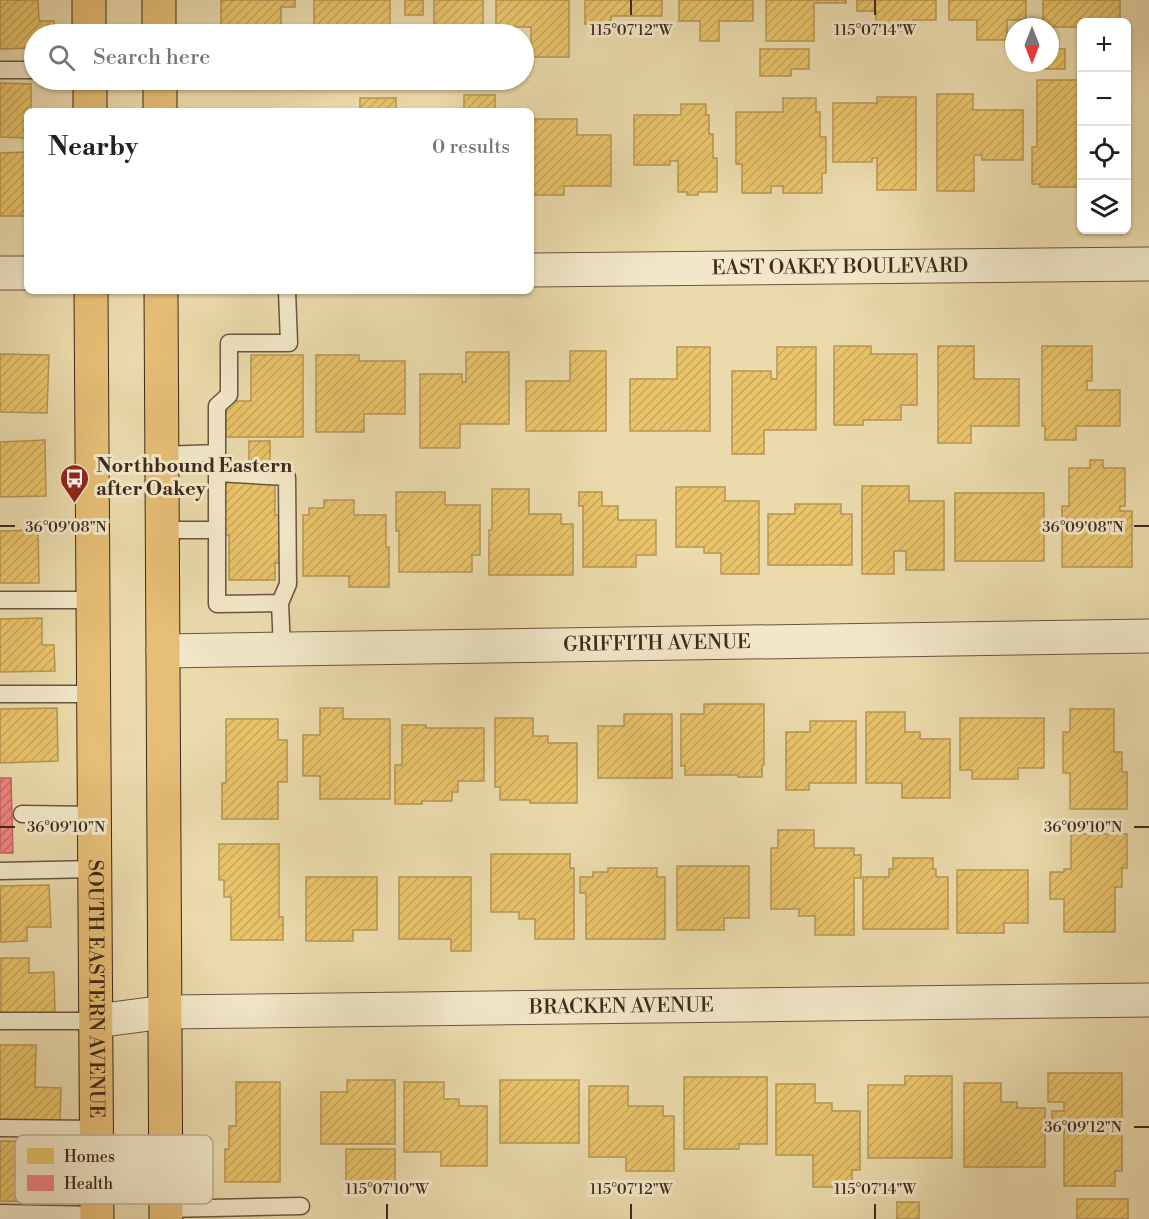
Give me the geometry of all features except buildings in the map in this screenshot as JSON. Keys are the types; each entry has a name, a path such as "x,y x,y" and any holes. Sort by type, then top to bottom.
{"main road":[{"path":"89,0 89,24"},
{"path":"159,0 159,24"},
{"path":"90,90 90,108"},
{"path":"159,90 160,108"},
{"name":"SOUTH EASTERN AVENUE","path":"91,294 97,1135"},
{"path":"161,294 166,1135"}],"street":[{"name":"EAST OAKEY BOULEVARD","path":"534,270 1149,264"},
{"path":"0,273 24,273"},
{"name":"GRIFFITH AVENUE","path":"163,651 1149,636"},
{"name":"BRACKEN AVENUE","path":"96,1022 165,1012 1149,1000"}],"lane":[{"path":"0,70 24,70"},
{"path":"280,603 217,604 217,406 228,395 229,343 289,343 286,294"},
{"path":"161,455 217,453"},
{"path":"217,473 287,477 288,584 280,603 282,649"},
{"path":"162,530 217,530"},
{"path":"0,600 93,600"},
{"path":"0,694 94,694"},
{"path":"22,814 95,815"},
{"path":"0,871 95,869"},
{"path":"0,1021 96,1022"},
{"path":"0,1128 97,1129"},
{"path":"166,1214 301,1206"},
{"path":"0,1213 97,1217"}],"place":[{"name":"Northbound Eastern after Oakey","path":"75,504"}]}
